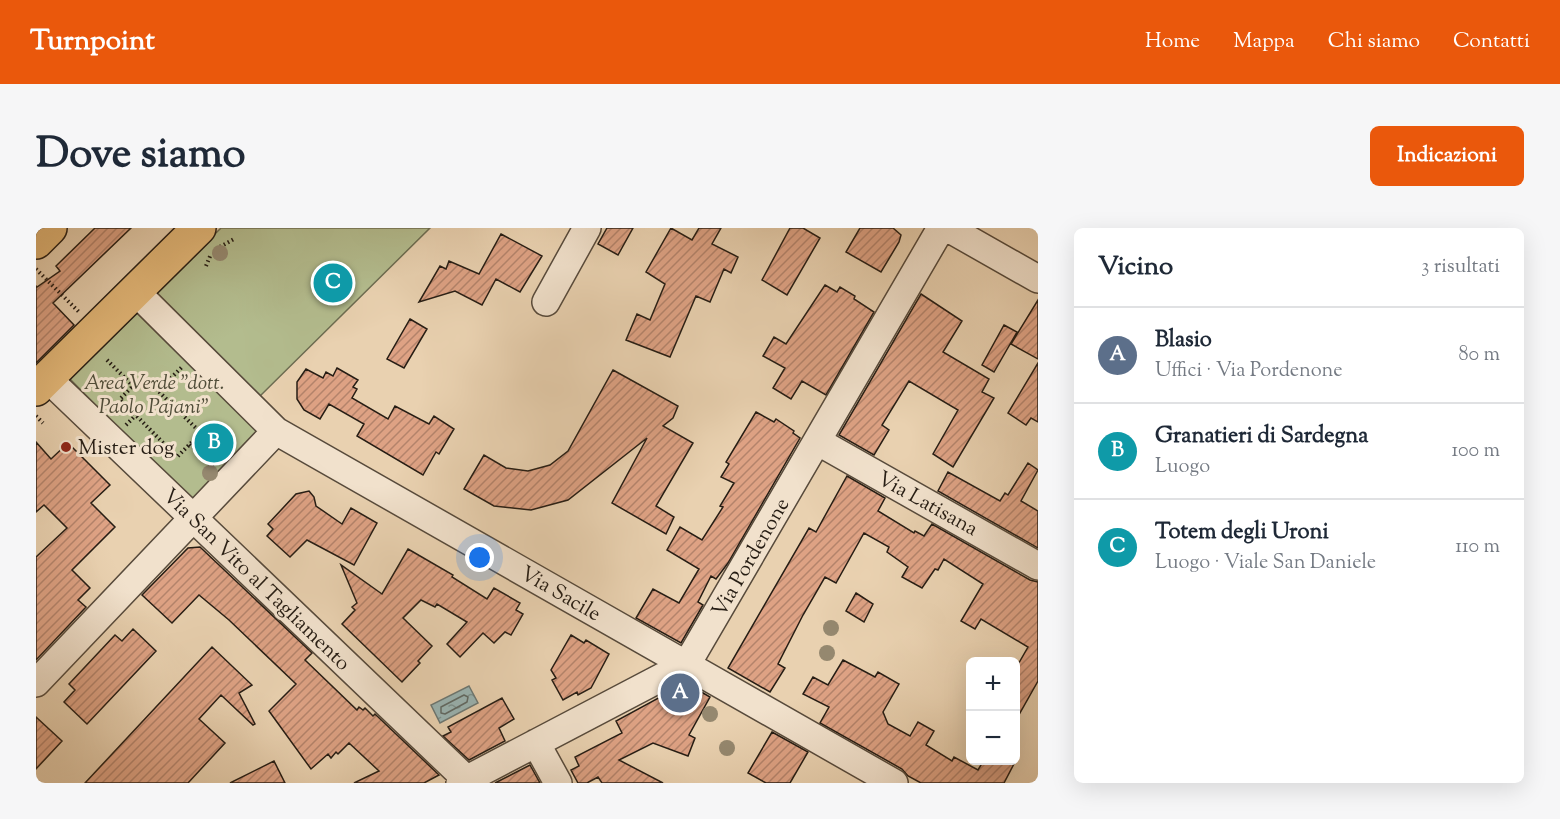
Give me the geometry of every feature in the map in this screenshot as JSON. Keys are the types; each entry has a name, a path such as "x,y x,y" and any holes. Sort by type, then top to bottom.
{"main road":[{"path":"36,242 50,228"},
{"path":"42,384 199,228"}],"street":[{"path":"546,302 587,228"},
{"name":"Via Pordenone","path":"687,664 941,228"},
{"path":"948,228 1038,279"},
{"name":"Via Sacile","path":"136,289 145,302 276,431 894,783"},
{"name":"Via San Vito al Tagliamento","path":"42,384 193,519 463,781"},
{"path":"36,683 276,431"},
{"name":"Via Latisana","path":"817,441 1038,566"},
{"path":"463,781 687,664"},
{"path":"536,743 558,783"}],"path":[{"path":"206,266 210,255 224,243 234,239"},
{"path":"36,268 82,315"},
{"path":"158,391 196,353"},
{"path":"107,360 133,386"},
{"path":"144,376 201,434 177,457 120,399 133,386 144,376"},
{"path":"36,416 43,423"},
{"path":"190,444 228,482"}],"green space":[{"path":"221,228 430,228 257,399 152,296"},
{"name":"Area Verde \"dott. Paolo Pajani\"","path":"139,308 259,432 191,502 68,377"}],"water":[{"path":"469,686 478,703 440,723 431,705"}],"building":[{"path":"95,228 131,228 53,303 74,325 36,363 36,286 60,271 56,266"},
{"path":"607,228 633,228 618,255 598,244"},
{"path":"671,228 692,240 699,228 721,228 712,244 738,257 731,273 724,269 710,302 696,296 670,357 626,340 637,314 650,320 665,284 646,272"},
{"path":"790,228 803,228 820,238 787,295 762,280"},
{"path":"860,228 893,228 901,235 881,272 846,252"},
{"path":"501,234 542,256 520,292 496,279 482,305 455,291 419,302 440,266 446,269 449,261 479,274"},
{"path":"825,285 837,292 840,287 874,312 826,395 802,381 791,399 773,388 785,368 763,356 774,337 786,344"},
{"path":"921,294 962,321 943,352 989,379 982,392 994,398 953,467 933,454 958,410 909,381 882,425 889,430 874,455 839,435"},
{"path":"1038,300 1038,359 1011,344"},
{"path":"410,319 427,329 404,368 387,359"},
{"path":"1004,325 1017,332 994,372 982,365"},
{"path":"1038,363 1038,422 1031,418 1026,425 1008,413"},
{"path":"337,368 358,380 353,387 357,389 352,398 388,419 395,406 429,424 434,416 454,429 439,454 436,452 423,475 357,436 364,424 329,404 320,419 304,410 297,399 297,382 306,369 323,378 326,372 333,376"},
{"path":"613,370 678,406 673,418 663,426 693,443 656,506 674,517 666,534 612,503 647,438 568,500 531,510 494,506 464,489 484,455 506,468 528,471 550,465 568,451"},
{"path":"756,412 774,422 776,419 800,438 728,563 716,579 711,576 698,602 703,605 681,643 636,618 653,589 679,603 699,569 667,550 680,527 702,540 723,507 720,506 734,483 721,477 729,464 726,462"},
{"path":"36,442 51,459 68,443 110,485 91,503 115,527 72,570 90,588 78,600 86,607 36,660 36,557 67,528 44,505 36,512"},
{"path":"1028,463 1038,470 1021,501 1038,511 1038,548 938,491 948,472 1000,501 1005,493 1008,495"},
{"path":"847,476 885,498 878,511 914,533 915,531 924,536 932,524 1030,580 1038,582 1038,681 1020,713 1020,661 1028,647 981,619 975,629 961,621 983,584 944,559 938,570 935,569 922,588 902,577 908,567 887,552 889,547 864,533 836,583 825,577 778,664 785,668 770,692 728,668 809,528 816,532"},
{"path":"309,491 314,497 316,506 342,524 351,508 377,523 354,565 307,540 290,557 267,536 273,529 268,524 296,494"},
{"path":"200,547 312,653 305,660 357,710 359,707 363,710 365,708 373,716 375,714 439,775 424,783 354,783 379,771 349,743 338,754 336,752 331,758 328,754 311,769 269,711 296,684 229,620 199,595 172,623 142,595 188,548"},
{"path":"408,549 453,575 452,577 487,599 494,588 520,603 516,610 523,614 511,635 505,632 494,643 483,633 460,657 447,644 467,622 437,604 435,607 421,600 403,618 432,646 402,682 342,624 355,610 352,607 357,603 341,565 382,594"},
{"path":"856,593 873,604 864,622 846,611"},
{"path":"133,629 156,651 87,724 64,702 75,690 69,684 115,635 122,641"},
{"path":"571,635 584,643 586,640 609,654 591,688 578,695 577,692 563,700 552,680 556,678 551,670"},
{"path":"212,647 252,685 239,693 255,724 253,725 221,695 199,719 225,743 188,783 85,783"},
{"path":"843,660 875,677 878,672 899,684 883,712 888,724 910,736 918,722 934,731 926,745 952,761 954,757 978,770 981,765 1013,765 1004,783 921,783 908,776 902,769 820,723 829,707 803,694 813,677 828,685"},
{"path":"686,683 710,697 689,735 695,738 688,756 653,743 619,760 663,783 602,783 598,777 587,783 578,783 571,770 579,766 575,757 622,733 616,721"},
{"path":"502,698 514,719 499,728 505,741 469,760 443,736 451,732 448,727"},
{"path":"36,717 62,741 36,769"},
{"path":"772,732 808,752 790,783 766,783 748,773"},
{"path":"274,761 285,783 230,783"},
{"path":"530,765 540,783 495,783"}],"place":[{"name":"Totem degli Uroni","path":"333,283"},
{"name":"Granatieri di Sardegna","path":"214,443"},
{"name":"Mister dog","path":"66,447"},
{"name":"Blasio","path":"680,693"}]}
